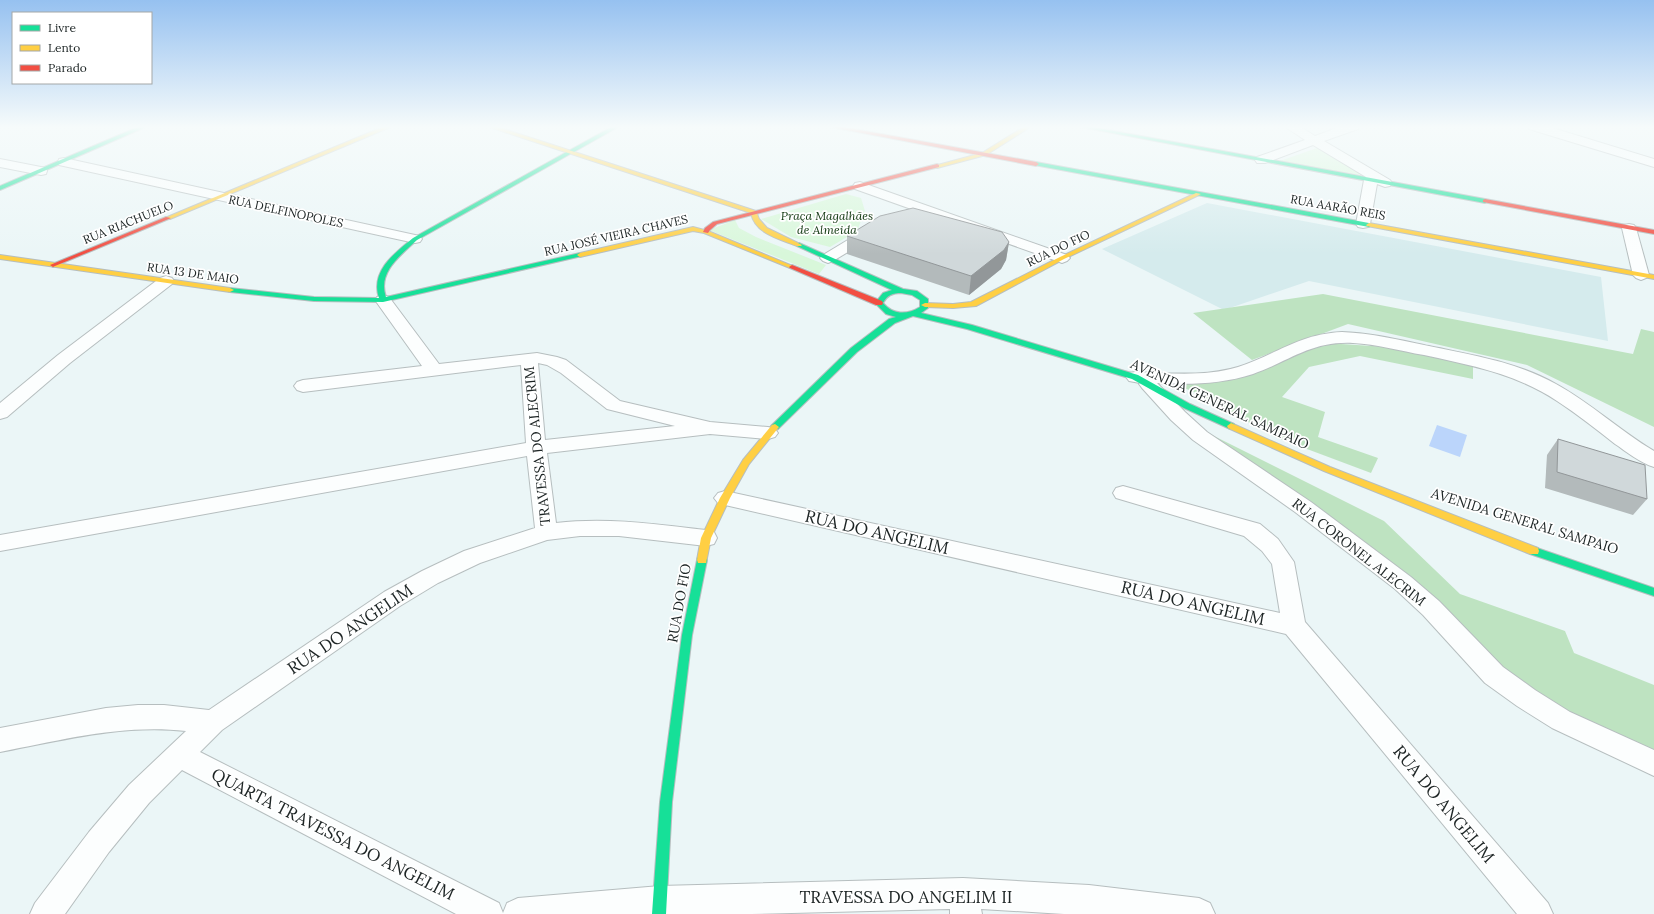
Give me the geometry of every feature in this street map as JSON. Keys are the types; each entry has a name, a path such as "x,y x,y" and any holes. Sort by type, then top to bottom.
{"main road":[{"path":"0,188 47,169"},
{"name":"RUA RIACHUELO","path":"52,266 288,169"},
{"path":"383,300 378,290 380,279 388,266 415,239 542,169"},
{"path":"623,169 754,212 753,219 757,225 780,237 901,291"},
{"name":"RUA JOSÉ VIEIRA CHAVES","path":"383,300 687,229 706,232 707,228 715,223 927,169"},
{"name":"RUA AARÃO REIS","path":"1062,169 1647,276"},
{"path":"1309,169 1654,232"},
{"name":"RUA DO FIO","path":"660,907 666,802 687,635 706,538 724,498 746,462 768,433 854,350 892,321 911,315 925,306 973,304 1062,258 1198,194"},
{"name":"AVENIDA GENERAL SAMPAIO","path":"706,232 880,305 891,313 911,315 969,326"},
{"name":"RUA 13 DE MAIO","path":"0,257 52,266 276,296 318,300 383,300"},
{"path":"880,305 880,299 888,293 908,291 924,299 925,306"},
{"name":"RUA DO FIO","path":"854,350 875,320 880,305"},
{"name":"AVENIDA GENERAL SAMPAIO","path":"925,306 969,326 1142,381 1187,406 1327,469 1539,553 1654,592"},
{"name":"AVENIDA GENERAL SAMPAIO","path":"1388,492 1500,527"}],"street":[{"path":"30,169 41,171"},
{"name":"RUA DELFINOPOLES","path":"94,169 415,239"},
{"path":"1361,169 1385,183"},
{"path":"1363,224 1371,180"},
{"path":"860,186 1062,258"},
{"path":"900,214 913,206"},
{"path":"828,258 880,226"},
{"path":"1629,228 1647,276"},
{"path":"0,413 64,359 166,281"},
{"path":"383,300 434,370"},
{"path":"1142,381 1228,374 1246,370 1309,343 1330,338 1382,342 1477,362 1523,375 1549,387 1570,400 1637,450 1654,460"},
{"path":"303,386 529,359 552,360 562,365 600,396 614,405 710,428 768,433"},
{"name":"TRAVESSA DO ALECRIM","path":"529,359 536,448 546,532"},
{"name":"RUA CORONEL ALECRIM","path":"1142,381 1200,436 1303,507 1403,583 1431,608 1494,675 1526,698 1561,720 1654,763"},
{"path":"0,543 536,448 710,428"},
{"path":"1123,493 1252,530 1270,545 1283,562 1294,626"},
{"name":"RUA DO ANGELIM","path":"724,498 1294,626 1537,914"},
{"name":"RUA DO ANGELIM","path":"46,914 99,842 139,794 213,722 392,599 430,577 472,557 546,532 580,528 619,528 706,538"},
{"path":"0,740 106,720 138,717 164,717 213,722"},
{"name":"QUARTA TRAVESSA DO ANGELIM","path":"179,754 488,914"},
{"name":"TRAVESSA DO ANGELIM II","path":"660,907 1089,900 1199,914"},
{"path":"518,914 660,907"}],"shaded area":[{"path":"1207,203 1601,277 1608,341 1309,281 1224,310 1102,249"}],"green space":[{"path":"1321,169 1352,169 1362,175"},
{"name":"Praça Magalhães de Almeida","path":"846,194 861,198 865,211 857,231 830,247 791,237 761,219"},
{"path":"735,220 739,228 756,237 826,265 819,274 709,230"},
{"path":"1323,294 1633,354 1641,329 1654,332 1654,427 1527,365 1348,324 1252,360 1193,313"},
{"path":"1326,343 1387,347 1473,366 1473,379 1360,356 1309,367 1282,397 1325,412 1318,437 1378,458 1371,473 1275,437 1194,392 1174,384 1263,364"},
{"path":"1198,428 1384,521 1460,594 1565,631 1574,653 1654,685 1654,757 1500,676 1428,597"}],"water":[{"path":"1437,425 1467,435 1460,457 1429,446"}],"building":[{"path":"913,208 1002,232 1009,242 1004,250 971,276 847,236 880,216"},
{"path":"1558,439 1645,465 1647,499 1557,472"}],"traffic: fast":[{"path":"0,188 45,169"},
{"path":"383,300 380,291 380,282 383,273 394,258 415,239 541,169"},
{"path":"1061,169 1369,225"},
{"path":"1309,169 1485,201"},
{"path":"799,245 901,291 914,293 924,299 924,308 912,314 900,315 888,312 879,303 888,293 901,291"},
{"path":"230,290 314,299 383,300 580,255"},
{"path":"915,314 969,327 1135,377 1187,406 1231,426"},
{"path":"775,427 854,350 892,321 907,315"},
{"path":"1534,551 1654,592"},
{"path":"659,914 666,802 687,635 702,560"}],"traffic: slow":[{"path":"168,218 287,169"},
{"path":"620,169 754,212 755,219 764,229 799,245"},
{"path":"925,305 953,306 973,304 1062,258 1198,194"},
{"path":"1369,225 1654,277"},
{"path":"580,255 693,229 706,232 792,267"},
{"path":"0,257 230,290"},
{"path":"1231,426 1327,469 1534,551"},
{"path":"702,560 706,538 725,498 746,462 775,427"}],"traffic: jam":[{"path":"706,232 707,229 715,223 927,169"},
{"path":"1485,201 1654,232"},
{"path":"53,265 168,218"},
{"path":"792,267 879,303"}]}
